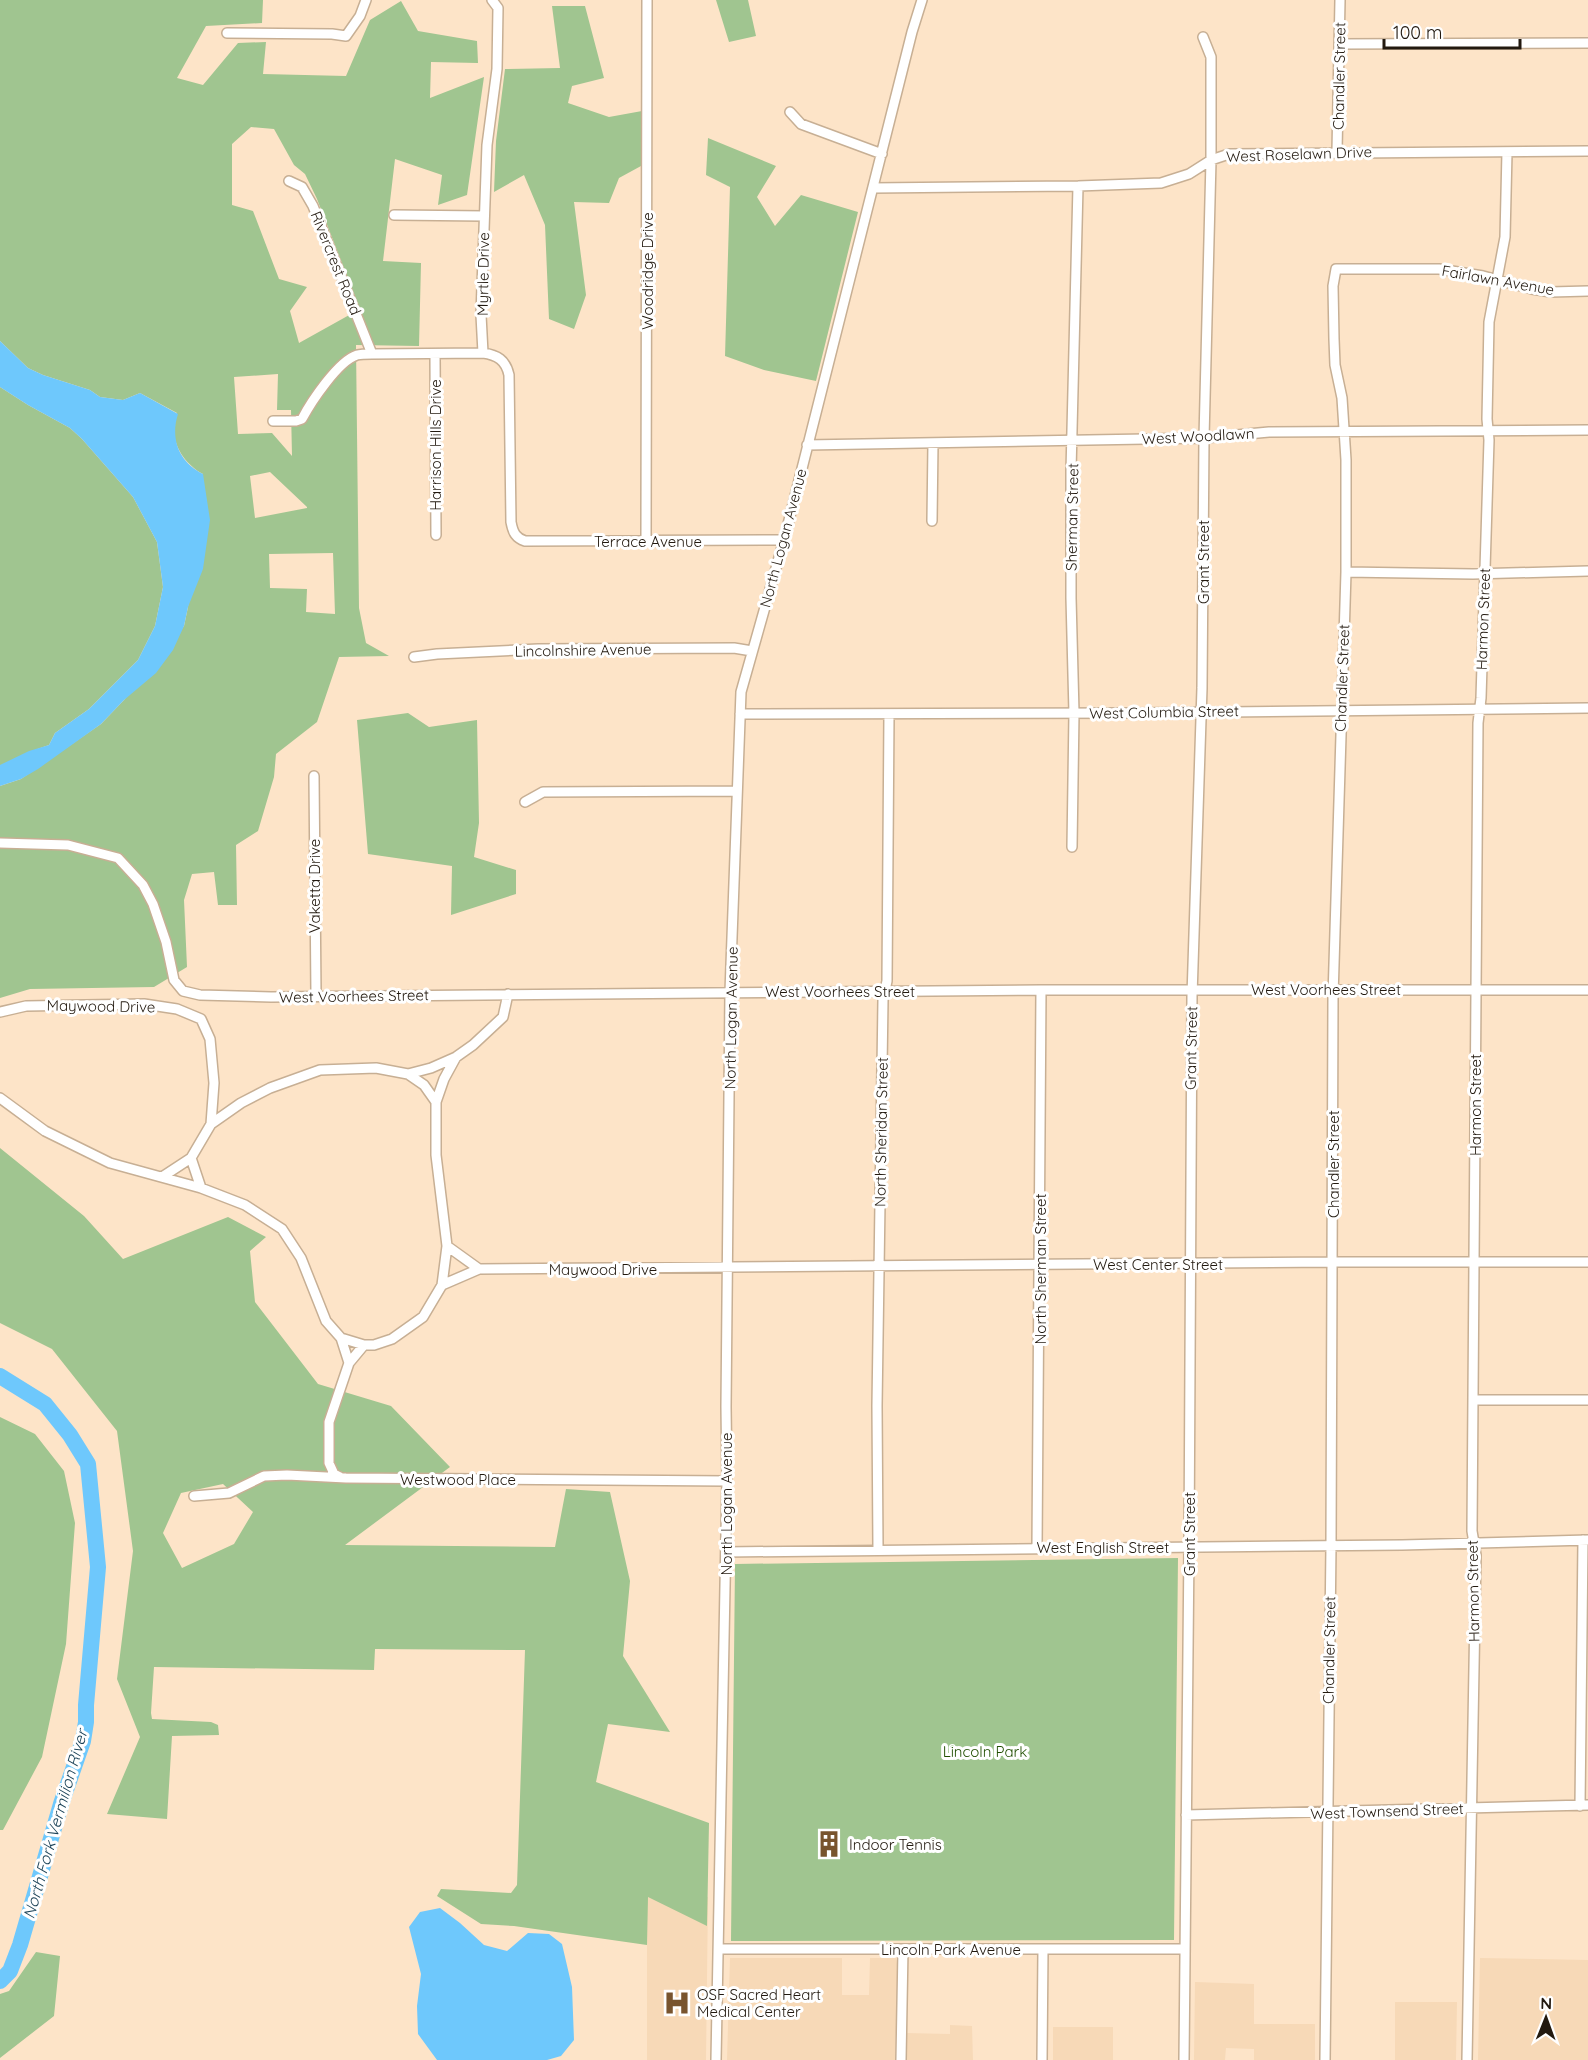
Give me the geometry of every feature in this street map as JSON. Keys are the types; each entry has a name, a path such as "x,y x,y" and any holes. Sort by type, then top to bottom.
{"street":[{"path":"227,33 346,36 360,16 366,0"},
{"name":"Myrtle Drive","path":"483,353 481,315 487,145 497,69 498,8 492,0"},
{"name":"Woodridge Drive","path":"646,542 647,0"},
{"name":"North Logan Avenue","path":"716,2060 727,1481 730,992 741,692 784,540 922,0"},
{"name":"Chandler Street","path":"1337,152 1340,0"},
{"name":"Grant Street","path":"1184,2060 1192,989 1201,711 1204,438 1211,160 1211,57 1203,37"},
{"path":"1340,44 1588,43"},
{"path":"790,112 801,124 882,154"},
{"name":"West Roselawn Drive","path":"873,188 1161,183 1189,174 1211,160 1229,154 1588,151"},
{"name":"Harmon Street","path":"1467,2060 1476,1555 1472,1531 1479,709 1488,431 1489,322 1505,237 1507,152"},
{"name":"Rivercrest Road","path":"289,182 302,187 313,206 372,354"},
{"name":"Sherman Street","path":"1072,848 1074,712 1071,598 1078,186"},
{"path":"394,215 484,216"},
{"name":"Chandler Street","path":"1325,2060 1334,990 1346,572 1344,431 1334,339 1333,286 1336,269"},
{"name":"Fairlawn Avenue","path":"1336,269 1439,269 1460,271 1542,290 1588,291"},
{"path":"273,421 296,422 302,419 313,399 344,364 357,355 483,353"},
{"name":"Terrace Avenue","path":"483,353 501,358 508,369 511,522 514,533 520,539 525,541 646,542 784,540"},
{"name":"Harrison Hills Drive","path":"435,355 436,535"},
{"name":"West Woodlawn","path":"807,445 1204,438 1269,432 1588,430"},
{"path":"932,521 933,443"},
{"path":"1346,572 1588,571"},
{"name":"Lincolnshire Avenue","path":"414,657 538,649 734,648 752,651"},
{"name":"West Columbia Street","path":"740,714 1588,708"},
{"name":"North Sheridan Street","path":"878,1550 877,1406 883,1000 887,981 889,714"},
{"name":"Vaketta Drive","path":"314,776 316,995"},
{"path":"525,802 543,792 737,791"},
{"name":"West Voorhees Street","path":"0,843 68,846 118,858 143,885 153,904 166,942 174,980 183,991 212,995 271,997 1192,989 1588,990"},
{"name":"North Sherman Street","path":"1037,1548 1041,990"},
{"name":"Maywood Drive","path":"162,1178 191,1158 211,1124 241,1103 270,1088 320,1070 376,1068 408,1074 431,1068 456,1057 487,1033 503,1017 508,994"},
{"name":"Maywood Drive","path":"0,1012 26,1006 144,1004 177,1009 201,1019 210,1039 214,1083 211,1124"},
{"name":"Maywood Drive","path":"341,1338 364,1345 374,1345 392,1339 423,1317 442,1285 447,1246 436,1155 436,1102 444,1079 456,1057"},
{"path":"408,1074 424,1085 436,1102"},
{"path":"0,1098 45,1131 110,1163 201,1188 245,1205 282,1229 301,1258 326,1321 341,1338 349,1363"},
{"path":"191,1158 201,1188"},
{"path":"447,1246 479,1269"},
{"name":"West Center Street","path":"727,1268 1588,1262"},
{"name":"Maywood Drive","path":"442,1285 479,1269 727,1268"},
{"path":"340,1477 334,1474 329,1463 329,1422 349,1363 364,1345"},
{"path":"1474,1400 1588,1400"},
{"name":"Westwood Place","path":"194,1496 229,1493 264,1476 287,1475 727,1481"},
{"path":"1584,1805 1586,1540"},
{"name":"West English Street","path":"726,1552 1586,1540"},
{"name":"West Townsend Street","path":"1186,1815 1584,1805"},
{"name":"Lincoln Park Avenue","path":"718,1949 1184,1949"},
{"path":"901,2060 903,1949"},
{"path":"1042,2060 1043,1949"}],"shaded area":[{"name":"OSF Sacred Heart Medical Center","path":"647,1897 708,1897 706,2060 647,2060"},
{"path":"730,1958 842,1958 842,1995 869,1995 870,1958 896,1958 898,1968 895,2060 727,2060"},
{"path":"1480,1958 1588,1960 1588,2060 1478,2060"},
{"path":"1195,1982 1254,1984 1254,2024 1315,2024 1315,2060 1254,2060 1254,2049 1226,2048 1225,2060 1194,2060"},
{"path":"1395,2002 1457,2002 1456,2060 1395,2060"},
{"path":"950,2025 972,2026 973,2060 906,2060 906,2033 950,2034"},
{"path":"1053,2027 1113,2027 1113,2060 1053,2060"}],"green space":[{"path":"0,0 263,0 262,23 206,26 177,78 203,85 238,43 266,42 263,74 346,76 370,20 401,1 418,31 477,41 478,63 431,62 430,98 484,77 467,195 438,205 442,175 395,159 383,261 421,263 419,346 356,345 359,608 366,643 389,656 339,657 317,722 276,754 274,777 258,831 236,845 237,905 218,905 214,872 192,874 184,900 187,967 154,987 30,989 0,998 0,786 21,779 101,724 124,700 184,626 203,474 187,462 177,445 174,425 177,413 140,393 123,400 100,397 90,390 43,375 28,368 0,341","holes":["251,127 274,129 294,165 305,174 317,199 360,309 299,343 290,311 307,287 279,279 253,211 232,205 232,144","278,374 277,410 291,410 292,456 272,433 238,434 234,377","270,472 307,508 255,518 250,476","333,553 335,614 306,612 307,589 270,588 269,554"]},
{"path":"716,0 748,0 756,36 729,42"},
{"path":"552,6 585,6 604,78 572,86 568,103 609,117 642,111 641,166 619,178 609,203 574,202 586,295 574,329 549,319 545,225 524,175 494,192 496,141 505,69 560,68"},
{"path":"708,138 776,166 757,197 775,226 801,195 858,212 816,381 764,370 725,356 730,187 706,175"},
{"path":"0,387 70,428 133,497 157,542 163,587 155,626 138,660 89,709 55,733 49,745 2,765 0,765"},
{"path":"408,713 429,727 477,720 479,823 474,857 516,870 516,894 451,915 452,866 368,854 357,720"},
{"path":"0,1148 84,1216 123,1259 228,1217 266,1237 250,1251 255,1302 318,1384 391,1406 450,1467 345,1545 555,1547 566,1489 610,1492 630,1581 623,1656 670,1732 608,1724 596,1782 709,1823 707,1926 648,1897 647,1945 514,1926 481,1924 437,1896 441,1889 511,1893 517,1885 525,1650 375,1649 374,1670 154,1667 152,1719 211,1722 218,1725 219,1735 172,1736 167,1819 107,1814 140,1737 117,1679 133,1551 117,1431 52,1349 0,1323","holes":["223,1484 253,1512 234,1544 182,1568 163,1533 181,1493"]},
{"path":"0,1417 35,1434 64,1471 75,1523 66,1644 42,1757 3,1830 0,1830"},
{"name":"Lincoln Park","path":"1178,1558 1174,1940 731,1941 735,1564"},
{"path":"36,1952 60,1956 54,2016 0,2058 0,1994 9,1991"}],"water":[{"path":"0,341 28,368 43,375 90,390 100,397 123,400 140,393 178,414 176,441 182,456 203,474 210,520 203,569 188,607 184,626 173,650 156,673 124,700 101,724 38,769 21,779 0,786 0,765 29,751 49,745 55,733 89,709 138,660 155,626 163,587 157,542 133,497 70,428 0,387"},
{"path":"440,1908 484,1945 507,1951 528,1933 549,1934 562,1944 572,1987 574,2040 561,2056 547,2060 437,2060 418,2034 417,2006 421,1974 409,1927 420,1912"}],"waterway":[{"name":"North Fork Vermilion River","path":"0,1376 45,1404 70,1435 88,1464 98,1567 83,1741 61,1804 20,1945 10,1971 0,1981"}],"place":[{"name":"Indoor Tennis","path":"829,1844"},
{"name":"OSF Sacred Heart Medical Center","path":"677,2003"}]}
